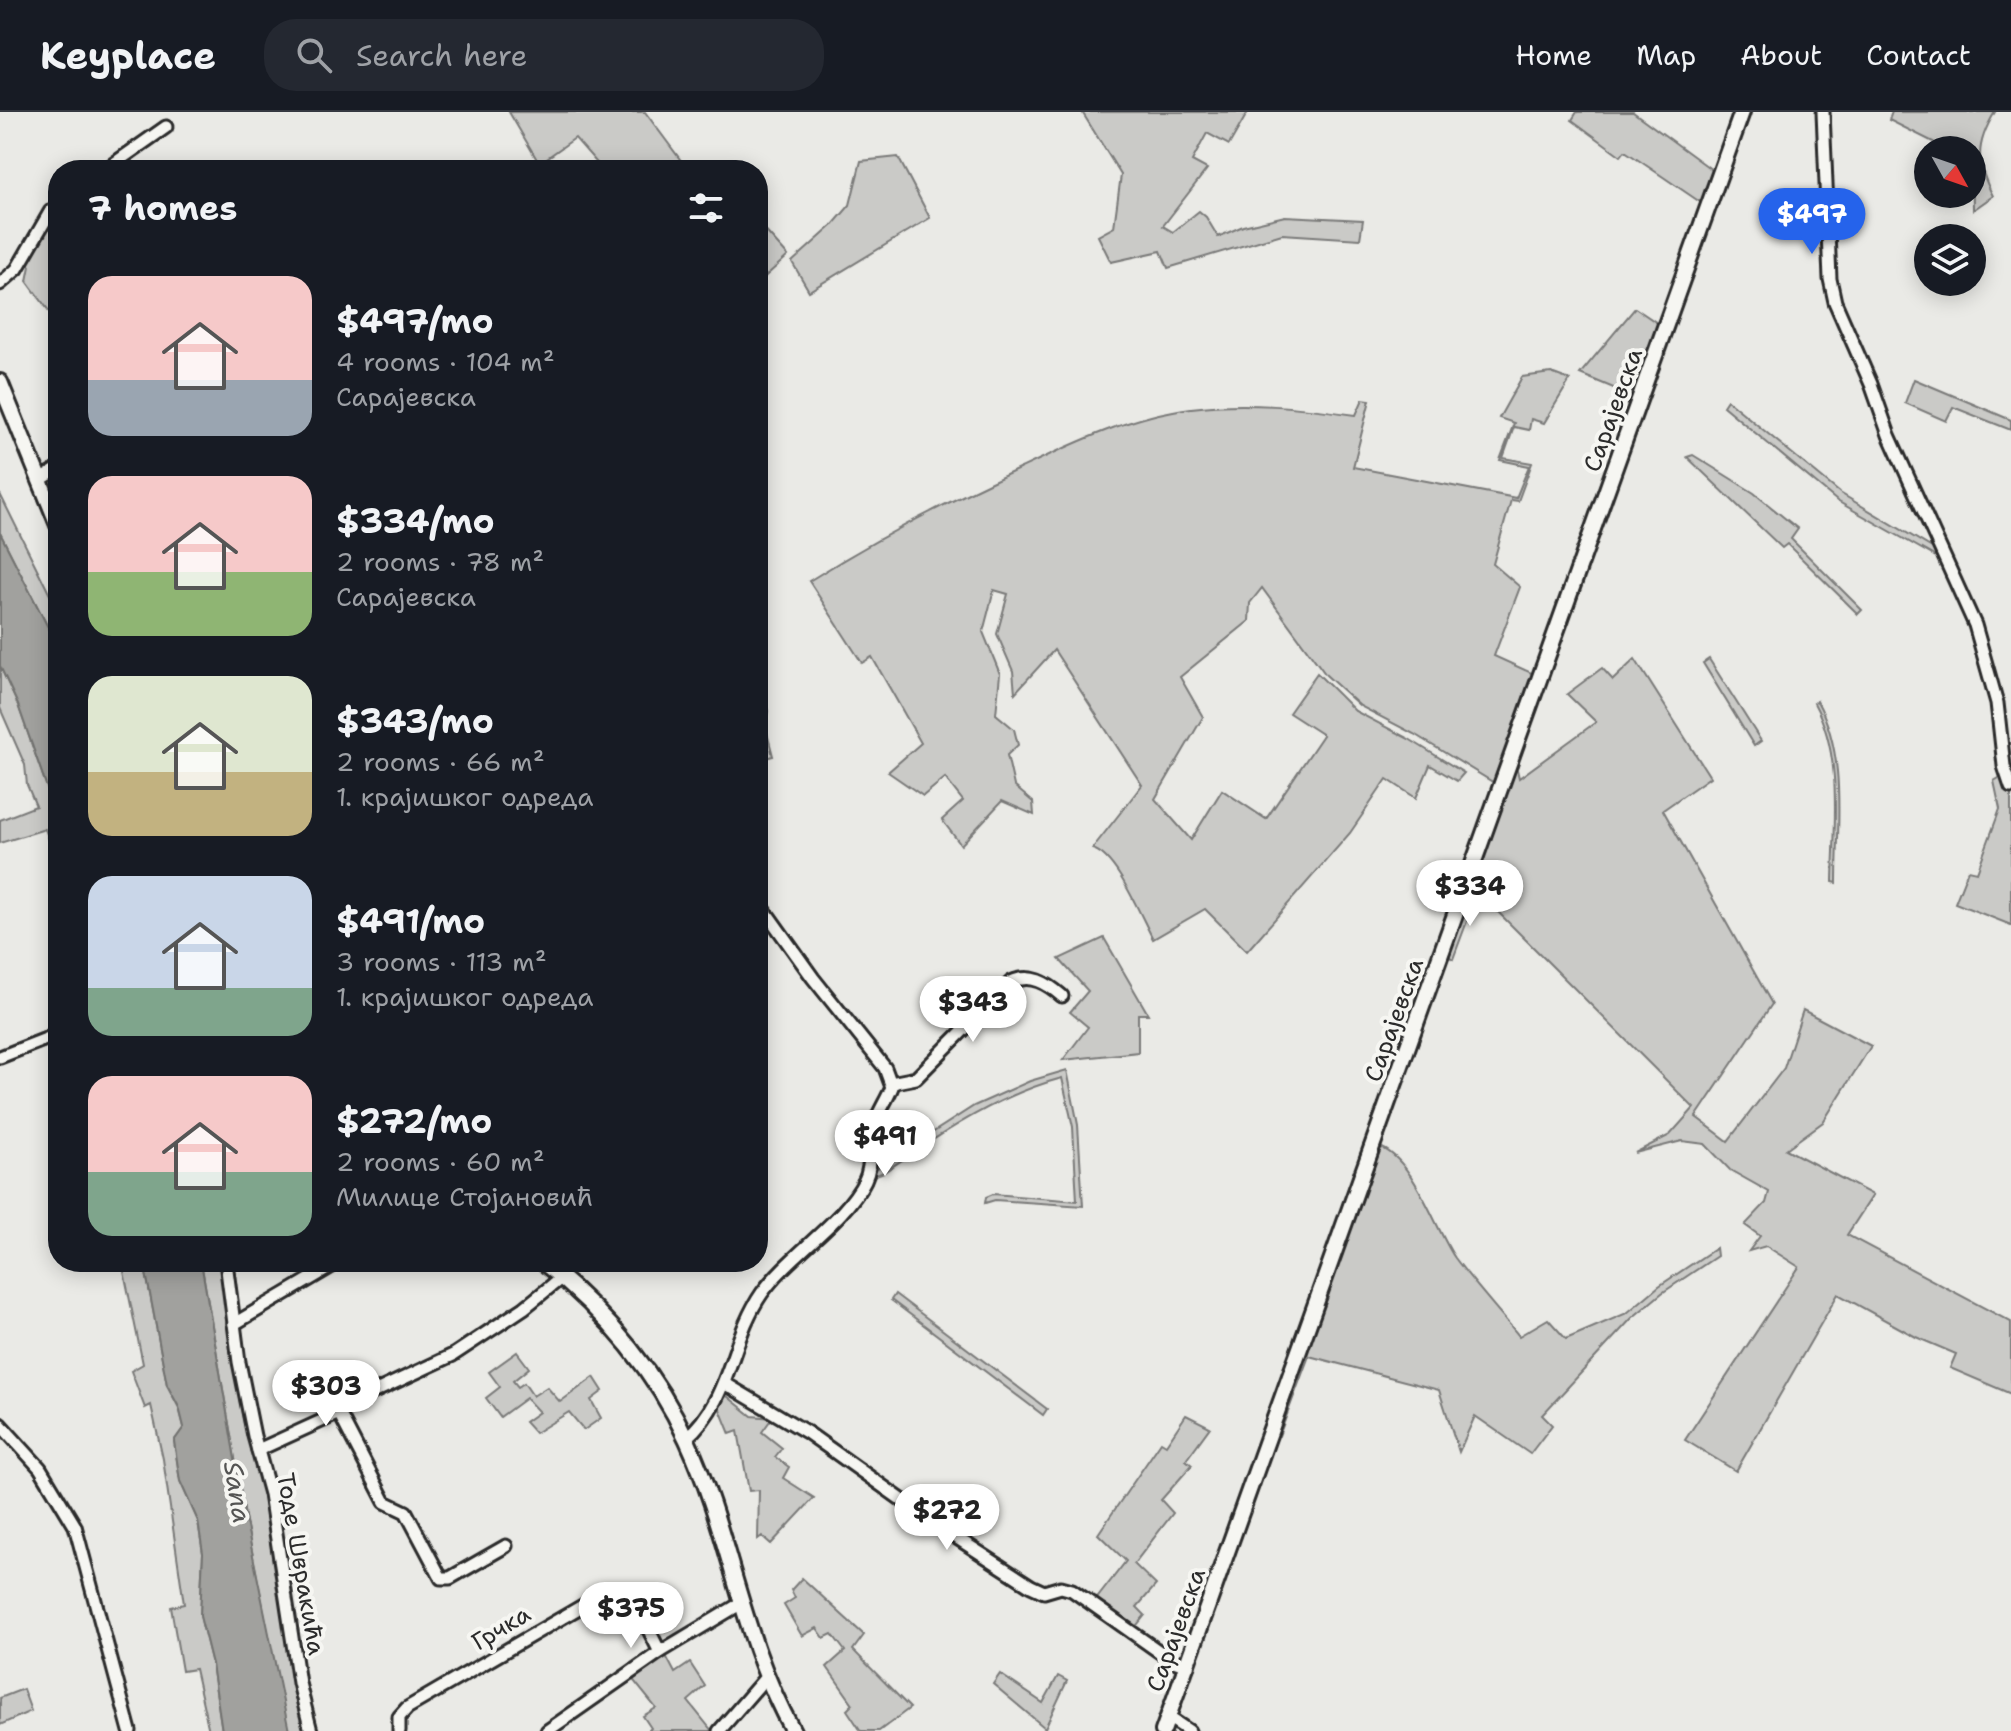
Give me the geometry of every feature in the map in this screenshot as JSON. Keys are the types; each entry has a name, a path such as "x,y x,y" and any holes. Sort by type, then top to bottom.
{"main road":[{"name":"Сарајевска","path":"1165,1724 1742,112"},
{"path":"0,382 48,500"},
{"path":"554,1272 601,1314 640,1359 686,1438 709,1498 740,1604 766,1677 793,1731"}],"street":[{"path":"1823,112 1830,279 1835,302 1871,384 1893,445 1979,635 1997,703 2004,766 2011,787"},
{"path":"119,160 166,127"},
{"path":"0,284 17,269 48,215"},
{"path":"40,480 48,475"},
{"path":"686,1438 703,1424 724,1383 751,1311 761,1295 787,1262 845,1206 867,1177 874,1124 891,1083 878,1057 813,978 768,915"},
{"path":"891,1083 916,1078 1011,982 1018,979 1037,980 1062,996"},
{"path":"0,1057 48,1038"},
{"name":"Тоде Швракића","path":"227,1272 258,1450 270,1494 299,1683 311,1731"},
{"path":"234,1324 322,1272"},
{"path":"258,1450 453,1355 524,1308 561,1278"},
{"path":"291,1370 300,1386 339,1413 385,1502 406,1512 441,1578 450,1578 506,1546"},
{"path":"724,1383 808,1433 937,1525 1031,1586 1044,1592 1061,1587 1072,1590 1171,1660 1188,1666"},
{"path":"0,1424 40,1468 75,1526 130,1731"},
{"name":"Грчка","path":"399,1731 399,1717 407,1708 608,1591 622,1594 632,1603 660,1652"},
{"path":"547,1731 660,1652 740,1604"},
{"path":"719,1731 766,1677"},
{"name":"Сарајевска","path":"1165,1724 1189,1731"}],"shaded area":[{"path":"509,112 645,112 681,160 594,160 575,138 547,158 548,160 537,160"},
{"path":"1082,112 1248,112 1229,145 1207,133 1192,161 1207,169 1163,226 1173,232 1199,211 1218,237 1243,226 1285,216 1363,220 1360,239 1282,234 1168,268 1161,251 1111,262 1098,236 1114,227 1121,175"},
{"path":"1577,112 1633,112 1715,172 1703,204 1625,151 1621,156 1572,120"},
{"path":"1892,112 1995,112 1983,136 1921,136 1889,120"},
{"path":"898,157 930,218 809,291 792,262 850,205 861,161"},
{"path":"1986,181 1993,196 1986,201"},
{"path":"48,225 48,310 27,281 30,266 25,261"},
{"path":"768,234 788,256 768,274"},
{"path":"1635,308 1660,325 1635,397 1580,374"},
{"path":"1551,373 1570,380 1544,423 1531,419 1529,430 1514,427 1503,458 1532,463 1518,501 1511,500 1493,564 1520,587 1494,656 1536,675 1496,784 1414,734 1360,706 1326,675 1262,588 1250,603 1249,621 1180,677 1203,717 1155,799 1191,840 1222,790 1266,819 1323,735 1289,713 1317,673 1355,711 1464,773 1457,781 1430,765 1416,798 1387,779 1350,833 1247,951 1205,909 1153,939 1119,874 1101,853 1092,849 1142,785 1054,650 1015,693 1013,671 997,634 1008,594 994,590 983,632 1000,674 996,714 1014,729 1018,745 1007,755 1014,786 1033,802 1034,815 1002,801 961,845 942,820 963,801 945,778 923,796 888,772 921,743 872,657 862,663 809,581 835,565 939,508 1082,440 1146,417 1191,408 1274,406 1356,415 1363,399 1370,400 1353,467 1516,498 1529,466 1500,460 1514,423 1499,418 1522,377"},
{"path":"1914,379 2011,420 2011,430 1953,407 1946,421 1905,403"},
{"path":"1727,400 1840,493 1937,551 1943,561 1837,501 1723,406"},
{"path":"1693,455 1754,493 1798,529 1791,539 1862,610 1858,614 1787,544 1782,548 1687,457"},
{"path":"0,494 48,591 48,627 0,533"},
{"path":"1635,659 1710,777 1663,810 1772,1004 1696,1117 1728,1141 1784,1068 1803,1010 1871,1046 1823,1122 1786,1149 1873,1195 1847,1235 2011,1322 2011,1394 1950,1368 1956,1354 1916,1337 1838,1294 1736,1471 1685,1440 1799,1267 1766,1246 1749,1251 1760,1236 1745,1225 1766,1203 1769,1192 1730,1170 1705,1144 1682,1141 1635,1153 1670,1135 1694,1108 1478,892 1453,959 1447,955 1515,761 1519,778 1596,722 1567,694 1602,668 1613,680"},
{"path":"1709,659 1761,741 1754,746 1703,663"},
{"path":"0,666 18,705 48,790 48,837 45,829 0,843 0,820 36,806 27,785 25,765 0,708"},
{"path":"1817,701 1833,744 1837,766 1837,883 1833,882 1833,767 1823,723 1814,703"},
{"path":"768,737 773,756 768,757"},
{"path":"2008,773 2011,783 2011,925 1955,903 1968,870 1977,872 2000,809 1994,781"},
{"path":"1104,938 1148,1014 1138,1014 1138,1052 1063,1060 1088,1027 1070,1012 1088,991 1059,959"},
{"path":"1067,1070 1078,1125 1083,1206 995,1200 985,1203 986,1197 993,1194 1077,1201 1073,1127 1062,1078 991,1106 884,1172 876,1175 873,1171 974,1106 1030,1081"},
{"path":"1377,1146 1390,1152 1402,1164 1455,1258 1519,1336 1548,1319 1566,1339 1627,1313 1659,1286 1716,1248 1717,1256 1662,1293 1632,1318 1542,1415 1552,1425 1530,1454 1475,1416 1459,1452 1439,1390 1309,1356 1279,1436 1273,1435"},
{"path":"124,1272 146,1272 167,1385 179,1408 184,1427 174,1441 180,1481 198,1521 203,1553 200,1616 212,1664 222,1731 209,1731 195,1669 182,1671 171,1607 184,1604 163,1459 151,1405 145,1408 131,1371 143,1364"},
{"path":"203,1272 221,1272 239,1395 250,1448 259,1473 304,1731 288,1731 245,1517"},
{"path":"895,1294 1047,1409 1043,1415 891,1300"},
{"path":"517,1352 529,1368 513,1381 518,1387 524,1383 533,1396 547,1387 560,1402 594,1377 603,1391 591,1400 601,1418 584,1430 569,1412 535,1433 525,1422 539,1412 526,1398 500,1417 486,1398 500,1387 489,1372"},
{"path":"727,1396 752,1416 772,1418 762,1432 782,1448 775,1457 789,1467 783,1478 814,1498 771,1544 762,1536 758,1539 759,1490 749,1491 738,1431 730,1434 717,1402"},
{"path":"1186,1415 1210,1427 1186,1460 1192,1465 1161,1500 1173,1513 1134,1564 1156,1585 1137,1607 1145,1615 1133,1630 1095,1601 1126,1561 1098,1534 1161,1442 1166,1445"},
{"path":"802,1578 864,1635 853,1650 910,1708 879,1731 861,1731 847,1710 853,1704 827,1667 845,1651 832,1634 824,1638 817,1628 802,1636 784,1605 795,1598 791,1590"},
{"path":"665,1654 675,1673 690,1663 705,1686 688,1701 712,1731 648,1731 651,1728 643,1716 656,1708 630,1676"},
{"path":"1000,1674 1043,1703 1058,1676 1067,1681 1045,1728 993,1684"},
{"path":"23,1689 31,1711 0,1725 0,1698"}],"water":[{"path":"0,533 48,627 48,790 18,705 0,666"},
{"name":"Sana","path":"146,1272 203,1272 245,1517 289,1731 222,1731 212,1664 200,1616 203,1553 198,1521 180,1481 174,1441 184,1427 179,1407 167,1385"}]}
